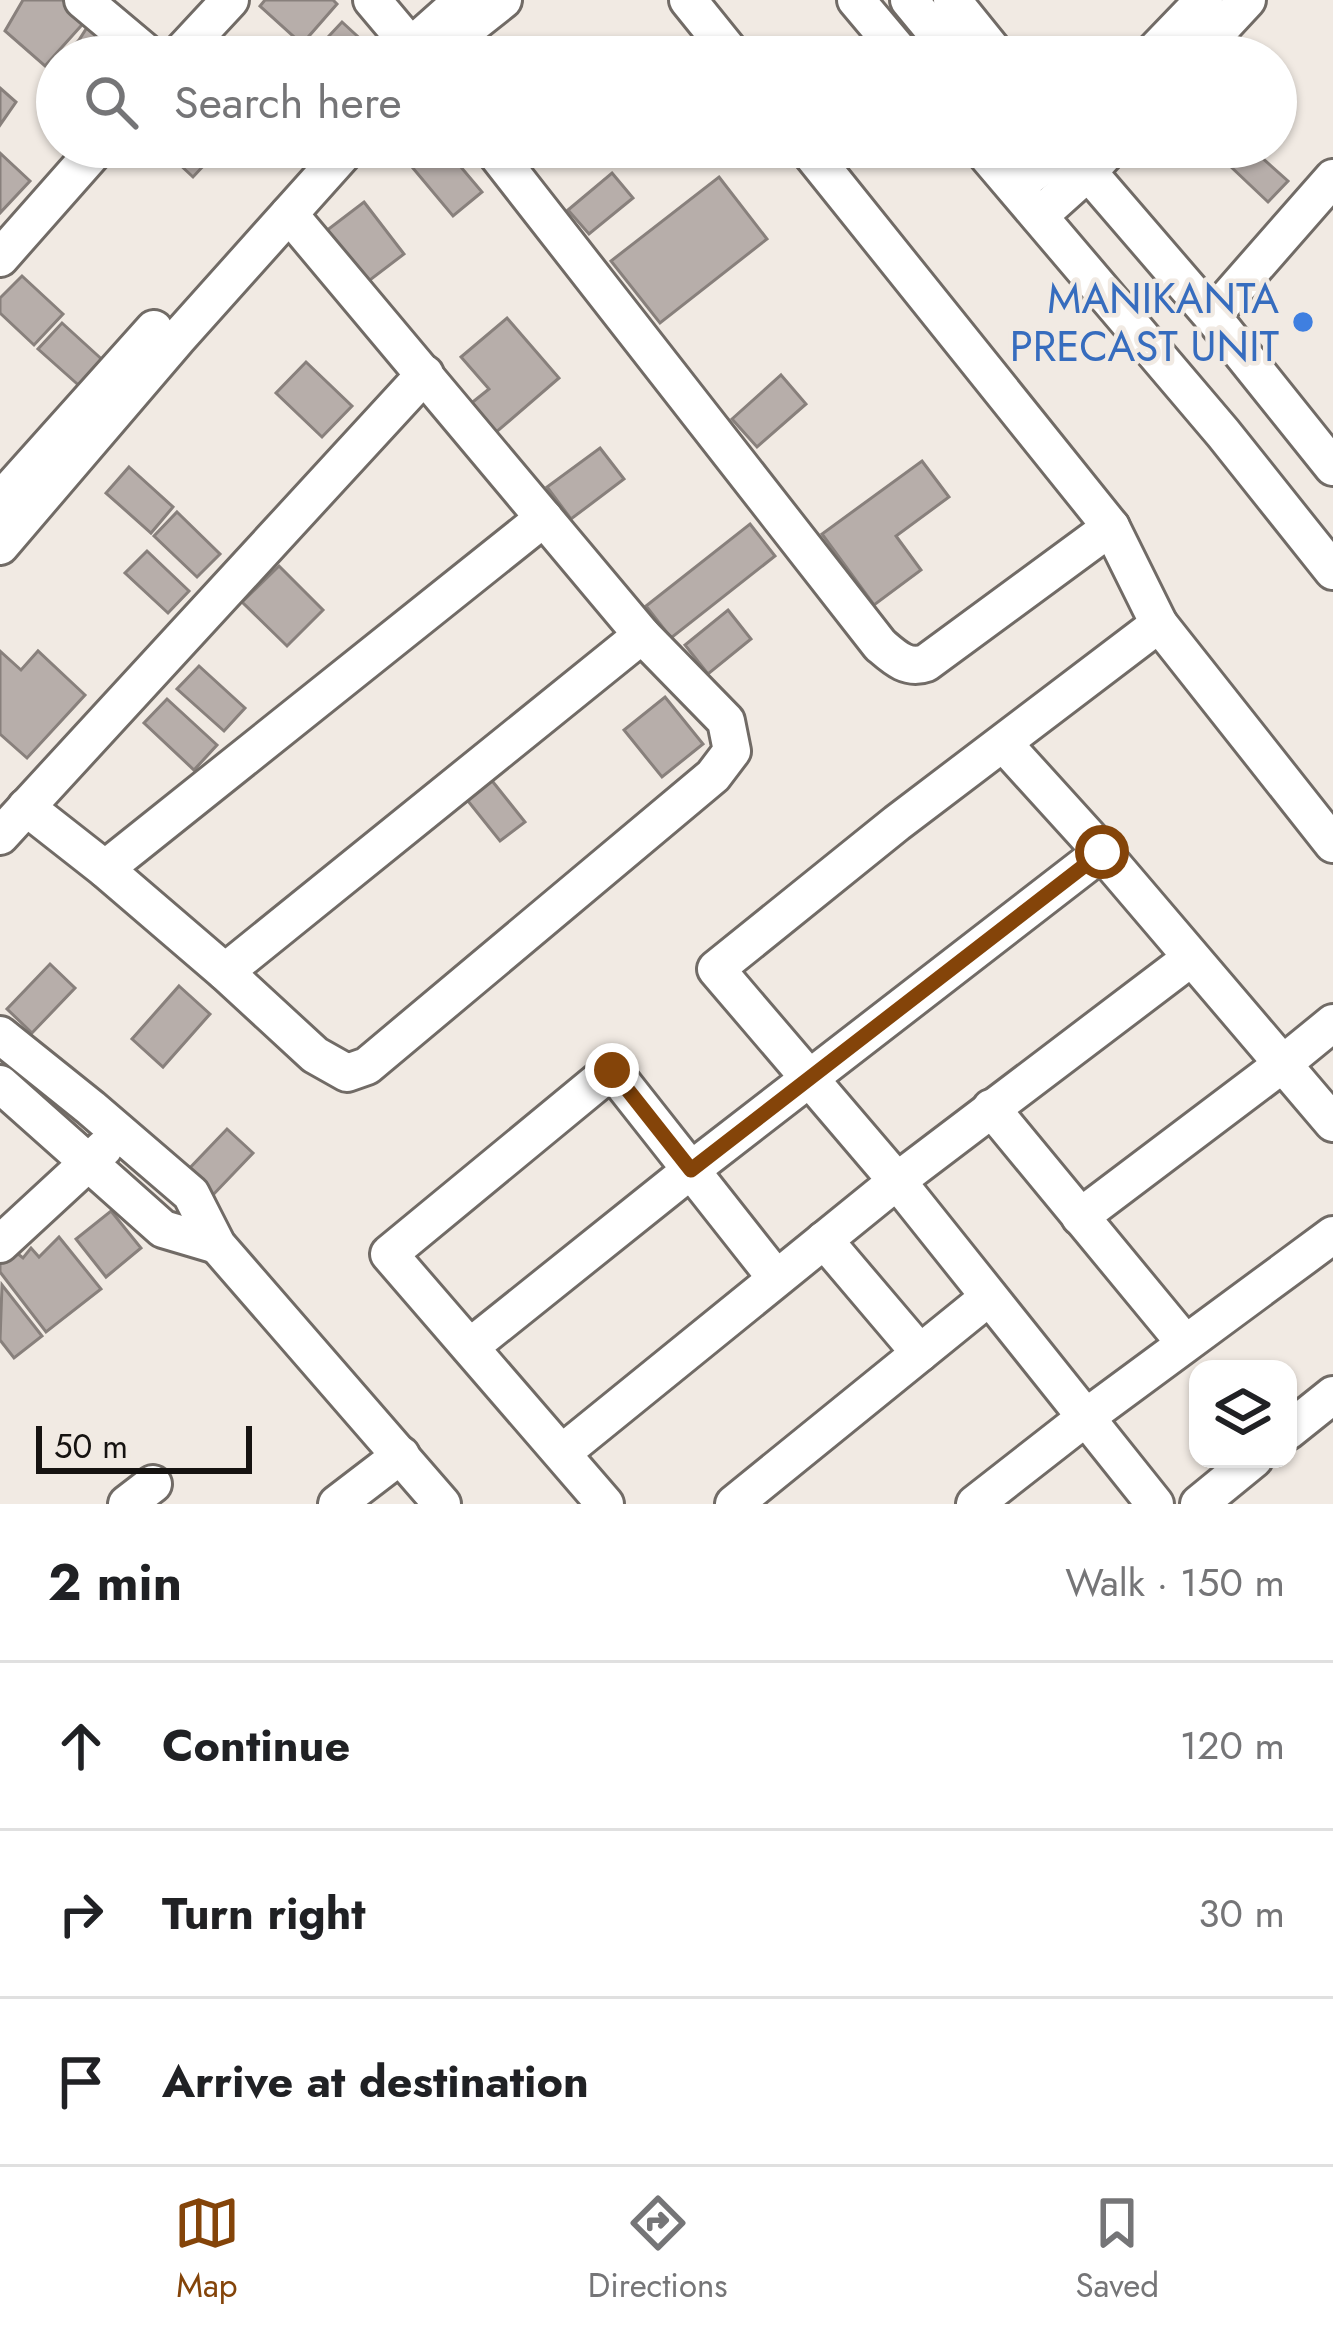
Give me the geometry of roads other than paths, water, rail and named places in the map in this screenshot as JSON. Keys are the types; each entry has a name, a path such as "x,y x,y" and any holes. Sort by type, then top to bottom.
{"street":[{"path":"83,0 126,36"},
{"path":"197,36 230,0"},
{"path":"372,0 401,36"},
{"path":"431,36 463,0"},
{"path":"444,36 503,0"},
{"path":"688,0 717,36"},
{"path":"856,0 886,36"},
{"path":"908,0 938,36"},
{"path":"952,0 981,36"},
{"path":"1213,36 1246,0"},
{"path":"1167,36 1195,3"},
{"path":"0,258 79,168"},
{"path":"0,500 299,168"},
{"path":"0,546 330,168"},
{"path":"507,168 880,645 900,661 926,664 1111,527"},
{"path":"823,168 1111,527 1160,624 1333,844"},
{"path":"998,168 1015,187 1061,168"},
{"path":"1064,168 1212,316 1331,461"},
{"path":"1064,168 1223,433 1333,571"},
{"path":"1212,316 1333,178"},
{"path":"26,807 105,868 315,1055 347,1073 367,1066 713,776 732,751 726,721 642,635 289,214"},
{"path":"0,836 425,374"},
{"path":"105,868 544,518"},
{"path":"1155,1504 897,1181 716,969 1160,624"},
{"path":"225,972 642,635"},
{"path":"1004,744 1333,1123"},
{"path":"470,1347 1102,852"},
{"path":"562,1453 897,1181 1191,958"},
{"path":"1080,1217 1333,1023"},
{"path":"0,1035 191,1194 217,1245 442,1504"},
{"path":"605,1504 389,1254 612,1070 776,1278"},
{"path":"0,1084 164,1229 217,1245"},
{"path":"992,1108 1185,1343"},
{"path":"0,1244 118,1132"},
{"path":"975,1504 1333,1235"},
{"path":"824,1240 920,1353"},
{"path":"734,1504 989,1297"},
{"path":"1297,1424 1333,1395"},
{"path":"337,1504 401,1454"},
{"path":"1199,1504 1243,1468"}],"place":[{"name":"MANIKANTA PRECAST UNIT","path":"1303,322"}]}
